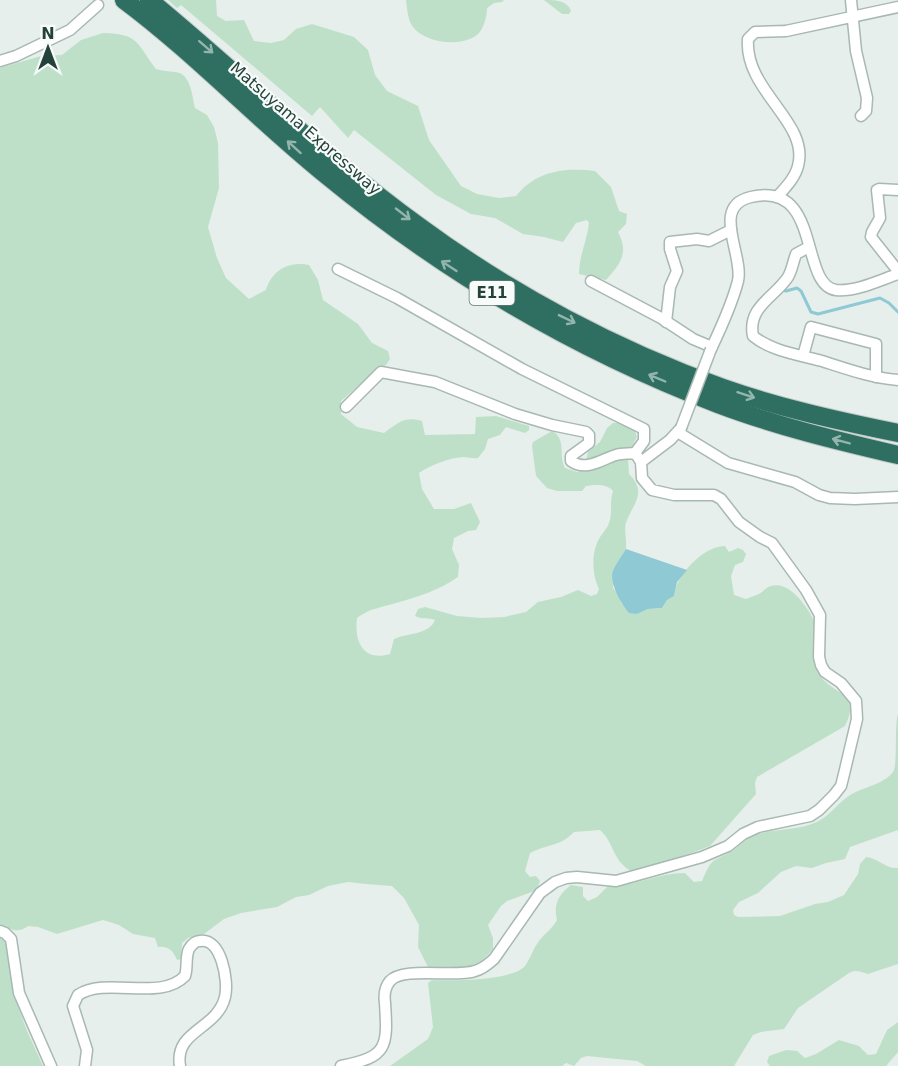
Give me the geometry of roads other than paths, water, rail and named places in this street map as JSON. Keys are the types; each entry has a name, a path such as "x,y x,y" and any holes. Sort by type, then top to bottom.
{"highway":[{"name":"Matsuyama Expressway","path":"124,0 224,84 323,173 412,242 487,291 553,329 614,359 719,404 839,441 898,455"},
{"name":"Matsuyama Expressway","path":"149,0 332,158 420,227 494,276 558,314 622,346 722,388 786,408 898,433"}],"street":[{"path":"851,0 856,51 867,98 866,111 861,116"},
{"path":"0,61 16,56 70,30 98,5"},
{"path":"777,197 796,172 799,158 798,142 787,120 754,74 748,39 755,32 786,31 898,8"},
{"path":"346,407 381,372 435,382 515,414 586,432 589,443 571,456 571,461 575,464 587,465 617,455 638,457 680,431 739,275 731,230 731,215 735,207 742,200 751,197 777,197 787,203 801,218 824,284 835,290 849,289 898,273 871,237 880,218 877,190 898,190"},
{"path":"666,322 670,287 678,271 671,254 670,242 698,239 709,241 731,230"},
{"path":"810,247 796,255 787,278 756,311 751,330 753,336 776,348 876,377 898,380"},
{"path":"338,268 397,298 522,369 644,429 644,441 638,457 642,478 652,490 674,495 714,495 739,522 772,543 806,590 820,615 819,657 821,664 825,672 846,688 856,701 857,719 841,786 826,804 810,816 758,827 743,834 728,846 702,857 615,881 578,877 555,882 540,893 494,959 484,967 463,974 400,976 391,980 386,989 385,998 387,1031 385,1043 379,1052 370,1058 341,1066"},
{"path":"591,281 712,348"},
{"path":"803,356 811,327 876,344 876,377"},
{"path":"680,431 728,463 795,482 819,495 855,500 898,497"},
{"path":"0,931 11,939 19,993 51,1066"},
{"path":"85,1066 87,1050 73,1006 78,995 92,989 173,985 185,976 190,948 196,941 204,940 215,946 218,952 226,980 226,994 222,1007 215,1017 186,1040 179,1052 180,1066"}],"water":[{"path":"626,549 687,570 677,582 674,596 667,600 662,608 648,609 637,614 629,613 620,600 612,575"}],"waterway":[{"path":"782,290 797,288 801,291 811,312 818,314 880,298 898,312"}]}
